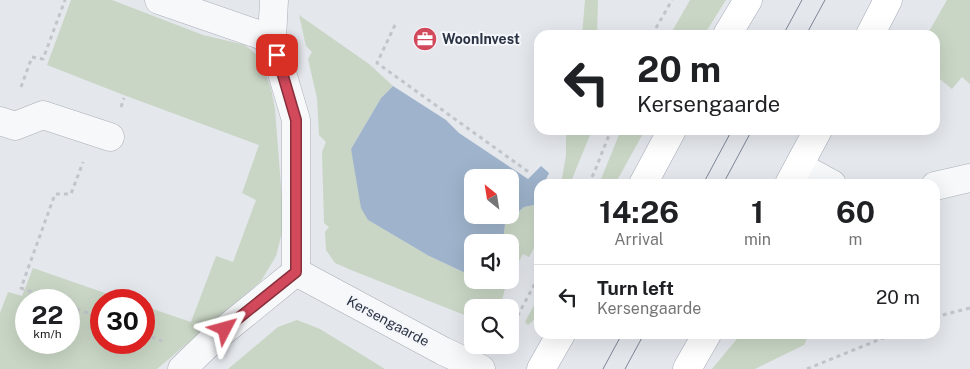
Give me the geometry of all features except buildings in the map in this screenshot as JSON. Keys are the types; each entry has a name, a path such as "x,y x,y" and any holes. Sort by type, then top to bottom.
{"main road":[{"path":"730,30 748,0"},
{"path":"873,30 888,0"},
{"path":"646,179 669,135"},
{"path":"794,175 815,135"},
{"path":"541,369 558,339"},
{"path":"687,369 704,339"}],"street":[{"path":"159,0 272,39"},
{"path":"182,369 211,341 296,272 296,120 272,39 274,0"},
{"path":"7,124 43,114 102,135"},
{"path":"794,175 811,179"},
{"path":"940,185 970,178"},
{"name":"Kersengaarde","path":"296,272 443,351 481,369"}],"path":[{"path":"7,124 25,101 20,90 32,57 43,59 65,0"},
{"path":"655,30 672,0"},
{"path":"395,25 377,63 530,173"},
{"path":"24,289 21,288 55,194 71,194 102,135"},
{"path":"591,179 609,135"},
{"path":"519,313 534,285"},
{"path":"940,316 970,308"},
{"path":"807,369 881,339"}],"green space":[{"path":"71,0 112,0 203,35 245,45 258,56 271,88 275,109 284,225 276,256 261,281 157,369 0,369 0,313 8,292 15,294 15,354 80,354 80,289 25,289 33,268 93,289 90,289 90,354 155,354 155,310 191,322 216,256 233,262 256,200 242,193 259,145 47,65"},
{"path":"585,0 598,0 597,30 582,30"},
{"path":"690,0 726,0 707,30 673,30"},
{"path":"947,0 970,0 970,84 962,77 952,89 940,79 940,30 930,30"},
{"path":"299,15 369,64 393,86 381,98 351,149 368,220 429,256 464,272 464,289 505,289 502,299 464,299 464,315 335,263 326,250 325,232 329,227 324,223 322,152 326,142 319,135 317,98 308,59 312,52 306,46"},
{"path":"566,135 590,135 572,179 562,179 566,155"},
{"path":"619,135 642,135 618,179 601,179"},
{"path":"534,205 534,248 529,257 523,254 519,261 519,234 504,234 506,224 519,224 519,212 524,207"},
{"path":"534,305 534,320 528,325 525,322"},
{"path":"297,320 320,329 385,369 228,369 278,327"},
{"path":"737,339 807,339 804,345 755,369 712,369"}],"water":[{"path":"393,86 446,120 459,133 513,169 464,169 464,224 505,224 504,234 464,234 464,272 429,256 368,220 361,208 351,149 381,98"},
{"path":"541,166 549,173 546,179 534,179 534,205 524,207 519,211 519,173 528,179"}],"tram line":[{"path":"786,30 802,0"},
{"path":"809,30 825,0"},
{"path":"706,179 729,135"},
{"path":"726,179 749,135"},
{"path":"603,369 619,339"},
{"path":"625,369 641,339"}],"place":[{"name":"WoonInvest","path":"425,39"}],"route":[{"path":"225,329 296,272 296,120 277,55"}]}
